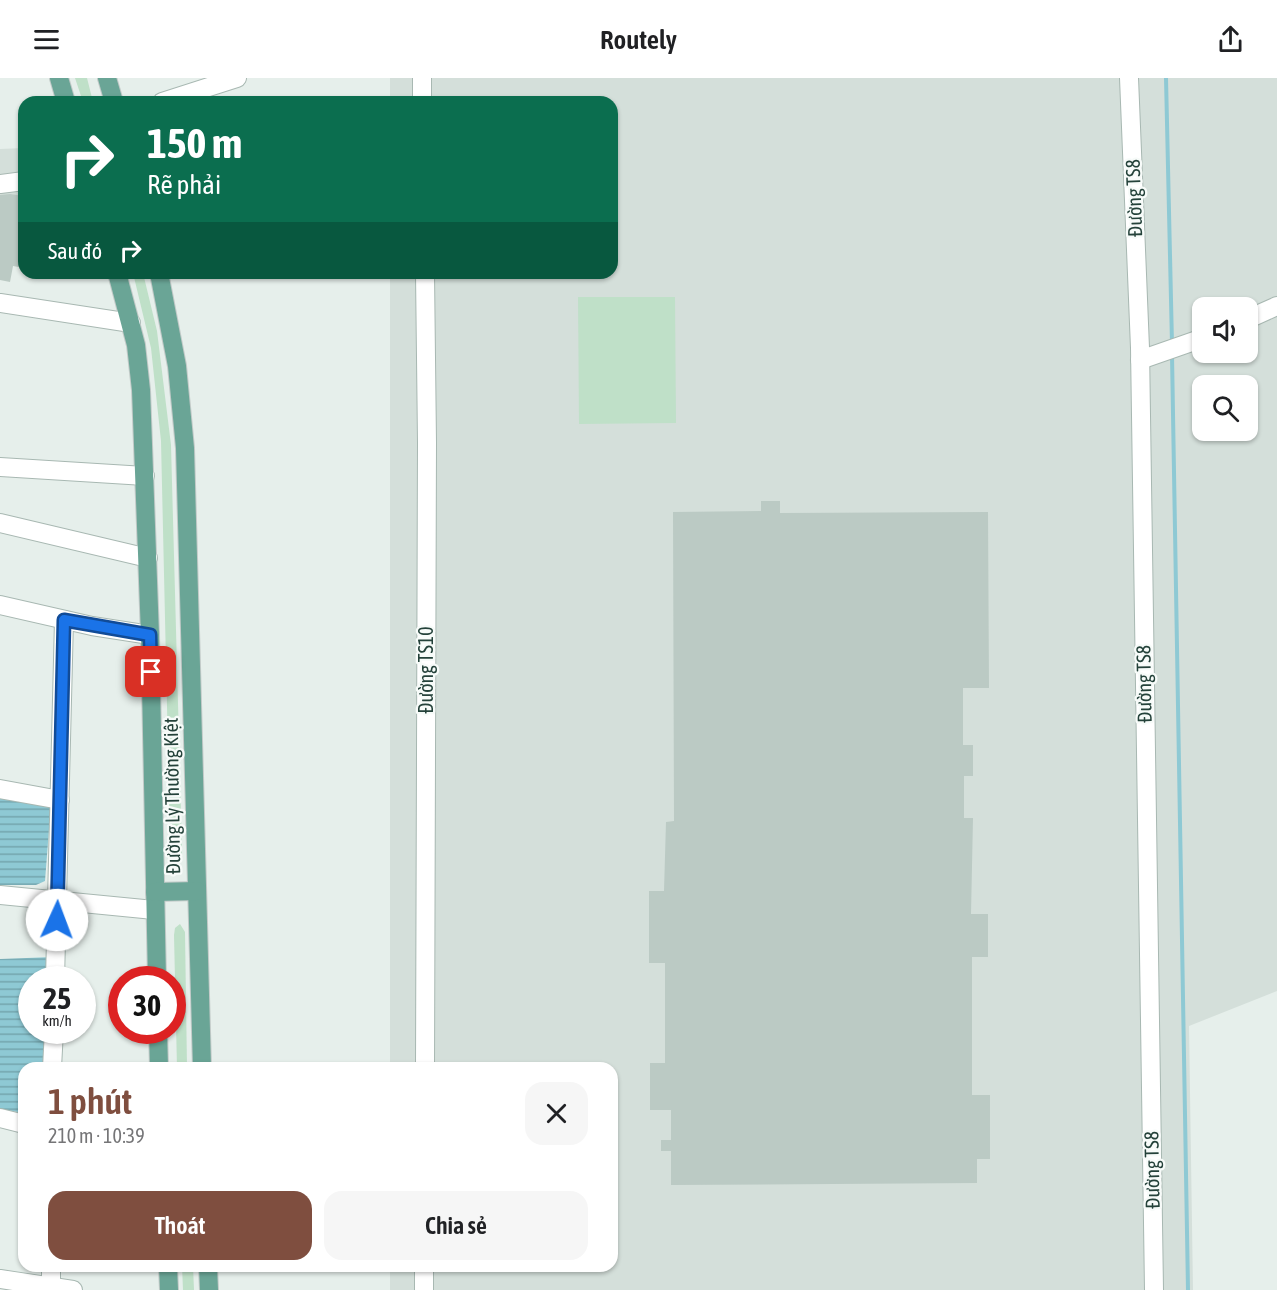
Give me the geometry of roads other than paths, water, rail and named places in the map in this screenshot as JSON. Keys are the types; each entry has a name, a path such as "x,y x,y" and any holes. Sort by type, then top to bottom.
{"main road":[{"path":"59,78 64,96"},
{"path":"107,78 112,96"},
{"name":"Đường Lý Thường Kiệt","path":"119,279 131,323 140,374 146,476 156,966"},
{"name":"Đường Lý Thường Kiệt","path":"160,279 177,366 185,448 202,1062"},
{"path":"154,901 197,891"},
{"path":"158,1044 159,1062"},
{"path":"168,1272 169,1290"},
{"path":"208,1272 209,1290"}],"street":[{"path":"181,96 237,78"},
{"path":"422,78 422,96"},
{"name":"Đường TS8","path":"1129,78 1148,357 1154,1290"},
{"path":"0,184 18,182"},
{"name":"Đường TS10","path":"424,279 427,442 425,1062"},
{"path":"0,303 131,323"},
{"path":"1258,315 1277,306"},
{"path":"1148,357 1192,343"},
{"path":"0,467 146,476"},
{"path":"0,523 148,558"},
{"path":"0,605 64,620 150,635"},
{"path":"56,966 64,620"},
{"path":"0,789 60,800"},
{"path":"0,895 58,900 154,901"},
{"path":"52,1062 53,1044"},
{"path":"0,1118 18,1122"},
{"path":"51,1272 51,1286"},
{"path":"424,1272 424,1290"},
{"path":"0,1279 73,1290"}],"water":[{"path":"0,794 51,804 45,881 36,885 0,885"},
{"path":"53,957 53,966 18,966 18,1044 53,1044 53,1062 18,1062 18,1112 0,1109 0,959"}],"waterway":[{"path":"1166,78 1172,344"},
{"path":"1172,355 1188,1290"}]}
